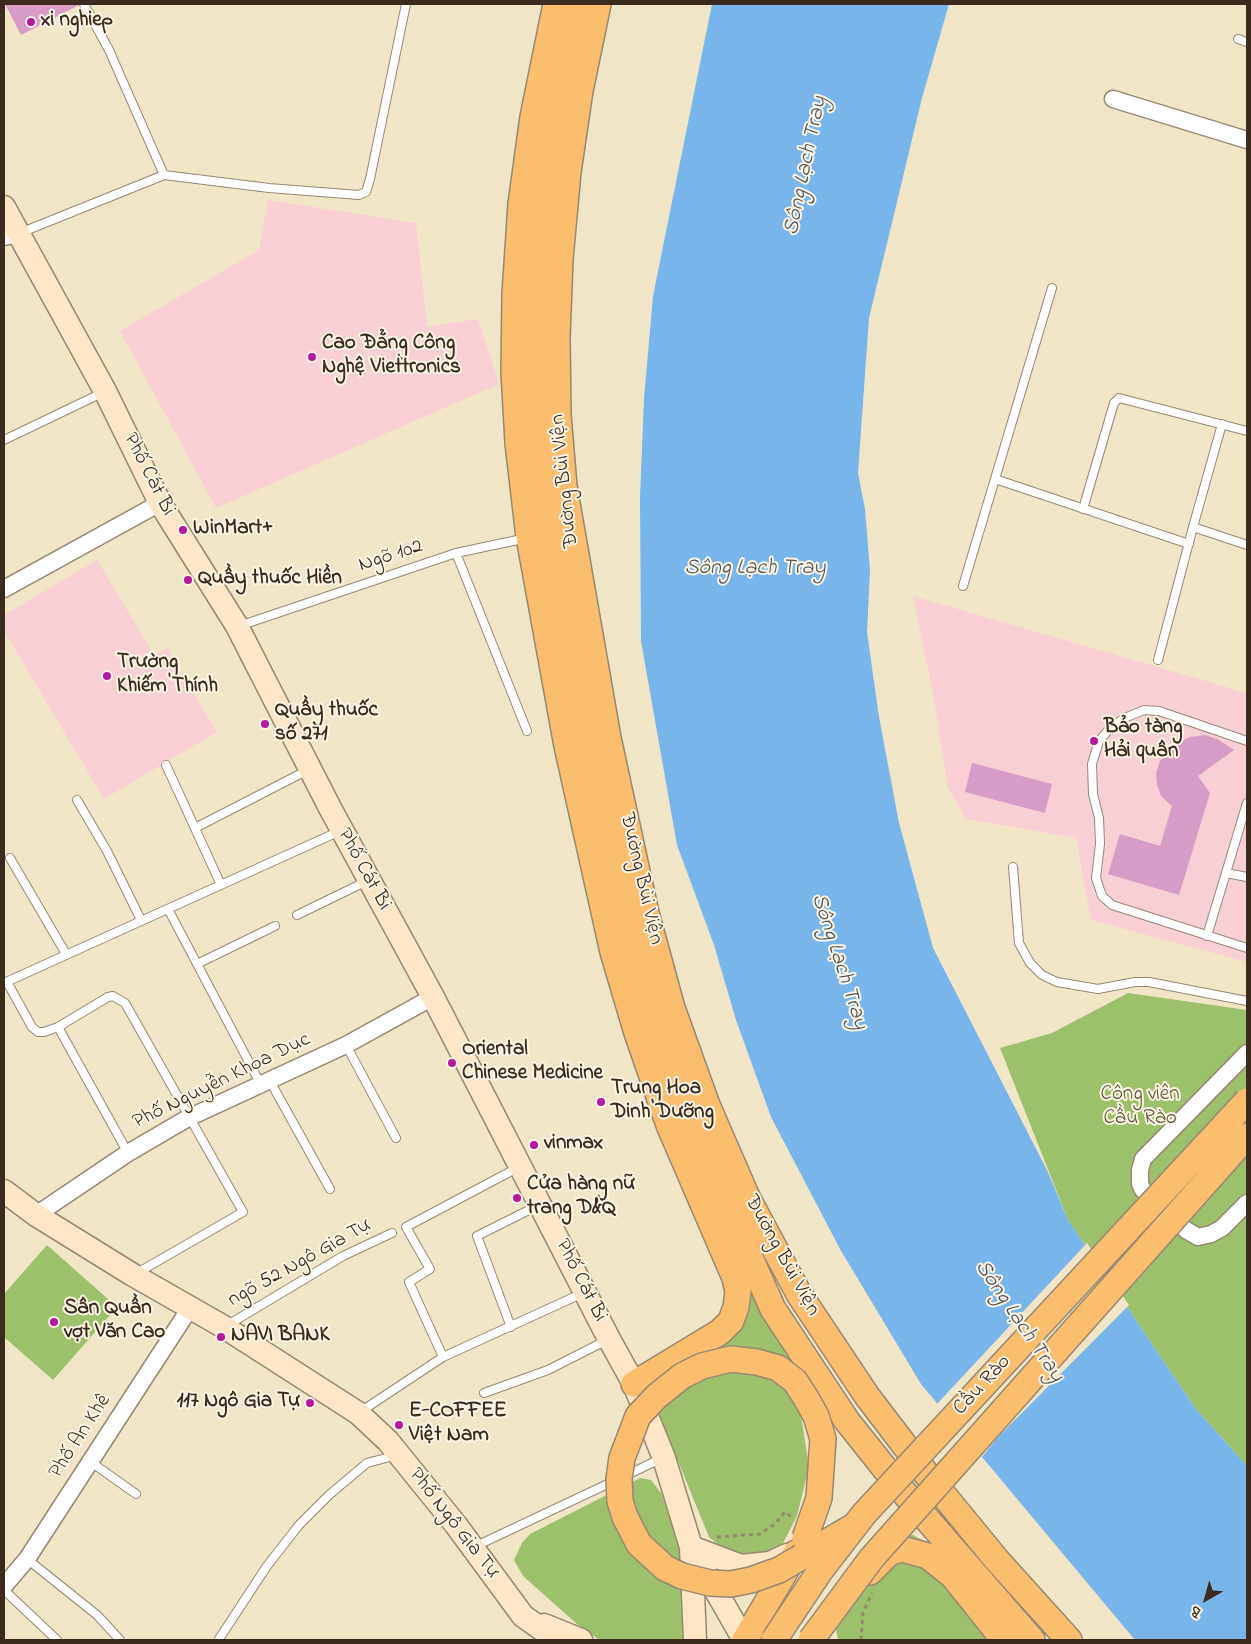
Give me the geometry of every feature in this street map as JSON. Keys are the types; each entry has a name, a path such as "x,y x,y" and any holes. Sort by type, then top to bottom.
{"main road":[{"name":"Đường Bùi Viện","path":"556,4 549,27 533,117 521,204 515,294 514,372 518,443 529,537 567,746 613,952 637,1033 679,1122 778,1317 853,1428 906,1495 1032,1640"},
{"name":"Đường Bùi Viện","path":"577,4 546,167 538,255 536,416 543,491 570,656 626,918 679,1122 735,1278 738,1292 736,1307 731,1321 720,1332 634,1384"},
{"name":"Đường Bùi Viện","path":"598,4 580,91 568,172 560,269 557,337 558,416 564,486 605,718 646,913 672,1008 706,1106 747,1197 799,1294 867,1396 928,1476 996,1559 1069,1640"},
{"name":"Cầu Rào","path":"774,1640 820,1571 854,1526 1247,1101"},
{"name":"Cầu Rào","path":"815,1640 871,1559 1247,1136"},
{"path":"744,1640 775,1592 797,1538 819,1498 824,1439 816,1416 795,1381 778,1368 757,1362 731,1359 702,1366 682,1376 657,1396 638,1416 622,1458 619,1478 620,1501 624,1516 639,1544 665,1568 682,1576 710,1583 732,1584 751,1580 780,1570 854,1526"},
{"path":"815,1640 851,1598 874,1578 890,1552 902,1549 928,1556 953,1576 1004,1640"}],"street":[{"path":"1114,99 1247,140"},
{"name":"Phố Cát Bi","path":"4,207 11,235 106,391 160,503 237,626 310,769 432,997 634,1384 664,1458 691,1547 744,1640"},
{"path":"4,589 160,503"},
{"name":"Phố Nguyễn Khoa Dục","path":"36,1215 128,1153 188,1118 346,1045 432,997"},
{"path":"1247,1053 1143,1159 1140,1170 1140,1184 1143,1190 1186,1230 1198,1237 1222,1228 1247,1203"},
{"name":"Phố Ngô Gia Tự","path":"4,1191 36,1215 133,1275 224,1327 358,1413 399,1455 474,1547 523,1616 557,1640"},
{"name":"Phố An Khê","path":"4,1588 27,1559 190,1308"},
{"path":"691,1547 741,1566 770,1563 797,1538"},
{"name":"Phố Cát Bi","path":"691,1547 695,1640"},
{"path":"523,1616 541,1640"},
{"path":"523,1616 580,1640"}],"lane":[{"path":"84,4 110,50 164,175"},
{"path":"11,235 164,175 270,188 359,195 366,192 406,4"},
{"path":"1238,39 1247,42"},
{"path":"963,586 1052,288"},
{"path":"4,440 106,391"},
{"path":"1083,509 1114,403 1119,398 1247,432"},
{"path":"1158,660 1222,424"},
{"path":"995,479 1189,544"},
{"path":"1193,527 1247,545"},
{"name":"Ngõ 102","path":"237,626 456,553 529,537"},
{"path":"456,553 527,731"},
{"path":"1247,741 1159,711 1144,710 1127,717 1112,727 1099,741 1092,764 1093,794 1098,818 1100,844 1096,878 1102,896 1112,905 1247,948"},
{"path":"166,766 221,885"},
{"path":"195,828 310,769"},
{"path":"77,800 106,851 141,920"},
{"path":"1207,936 1247,803"},
{"path":"133,1275 243,1212 188,1118 125,1003 113,996 100,1000 58,1027 38,1032 32,1027 5,982 342,830"},
{"path":"10,858 66,954"},
{"path":"1013,867 1019,943 1030,963 1042,975 1057,982 1098,989 1135,982 1149,982 1247,1001"},
{"path":"1226,873 1247,878"},
{"path":"297,915 369,880"},
{"path":"168,909 265,1082 330,1189"},
{"path":"198,964 275,926"},
{"path":"58,1027 128,1153"},
{"path":"346,1045 396,1138"},
{"name":"ngõ 52 Ngô Gia Tự","path":"444,1357 409,1282 430,1269 406,1227 521,1166"},
{"path":"511,1327 477,1236 540,1205"},
{"name":"ngõ 52 Ngô Gia Tự","path":"224,1327 344,1256 392,1233"},
{"path":"358,1413 444,1357 585,1292"},
{"path":"484,1393 548,1370 609,1339"},
{"path":"219,1639 267,1566 299,1525 329,1495 367,1463 399,1455"},
{"path":"474,1547 664,1458"},
{"path":"91,1462 136,1494"},
{"path":"27,1559 97,1615 120,1640"},
{"path":"4,1588 57,1640"}],"path":[{"path":"717,1537 760,1534 776,1524 785,1512 792,1518 797,1538"},
{"path":"861,1640 863,1613 874,1578"}],"shaded area":[{"name":"Cao Đẳng Công Nghệ Viettronics","path":"268,200 416,223 427,327 478,319 499,384 216,508 120,331 259,250"},
{"name":"Trường Khiếm Thính","path":"97,560 154,655 167,648 217,732 104,799 4,631 4,615"},
{"name":"Bảo tàng Hải quân","path":"913,596 1247,693 1247,962 1091,920 1076,838 966,819 948,788 933,694"}],"green space":[{"name":"Công viên Cầu Rào","path":"1128,993 1247,1010 1247,1466 1196,1409 1068,1220 1000,1048 1052,1033"},
{"name":"Sân Quần vợt Văn Cao","path":"47,1245 117,1307 53,1380 4,1337 4,1294"},
{"path":"746,1286 800,1370 801,1415 809,1467 797,1516 783,1543 767,1554 742,1556 721,1547 709,1537 651,1395 729,1340 747,1317"},
{"path":"640,1478 651,1480 661,1493 686,1565 688,1640 599,1640 577,1624 523,1576 514,1560 522,1543 530,1534"},
{"path":"913,1535 946,1553 1023,1640 838,1640 834,1618 894,1537"}],"water":[{"name":"Sông Lạch Tray","path":"712,4 949,4 922,98 869,318 858,473 865,509 870,570 867,632 879,717 899,823 933,948 1048,1172 1068,1220 1196,1409 1247,1466 1247,1640 1135,1640 921,1384 840,1249 771,1117 736,1020 714,945 677,845 641,641 640,497 644,399 653,296"}],"pier":[{"path":"1087,1243 1129,1305 999,1436 981,1458 936,1405"}],"building":[{"name":"xi nghiep","path":"5,4 78,4 79,5 21,35"},
{"path":"1205,735 1217,739 1234,750 1198,776 1210,793 1179,895 1108,874 1120,834 1160,846 1172,806 1161,796 1157,785 1156,773 1160,761 1177,743 1190,737"},
{"path":"972,763 1052,784 1045,813 965,792"}],"place":[{"name":"xi nghiep","path":"31,22"},
{"name":"Cao Đẳng Công Nghệ Viettronics","path":"312,357"},
{"name":"WinMart+","path":"183,530"},
{"name":"Quầy thuốc Hiền","path":"188,580"},
{"name":"Trường Khiếm Thính","path":"107,676"},
{"name":"Quầy thuốc số 271","path":"265,724"},
{"name":"Bảo tàng Hải quân","path":"1094,741"},
{"name":"Oriental Chinese Medicine","path":"452,1063"},
{"name":"Trung Hoa Dinh Dưỡng","path":"601,1102"},
{"name":"vinmax","path":"534,1145"},
{"name":"Cửa hàng nữ trang D&Q","path":"517,1198"},
{"name":"Sân Quần vợt Văn Cao","path":"54,1322"},
{"name":"NAVI BANK","path":"221,1337"},
{"name":"117 Ngô Gia Tự","path":"310,1403"},
{"name":"E-COFFEE Việt Nam","path":"399,1425"}]}
